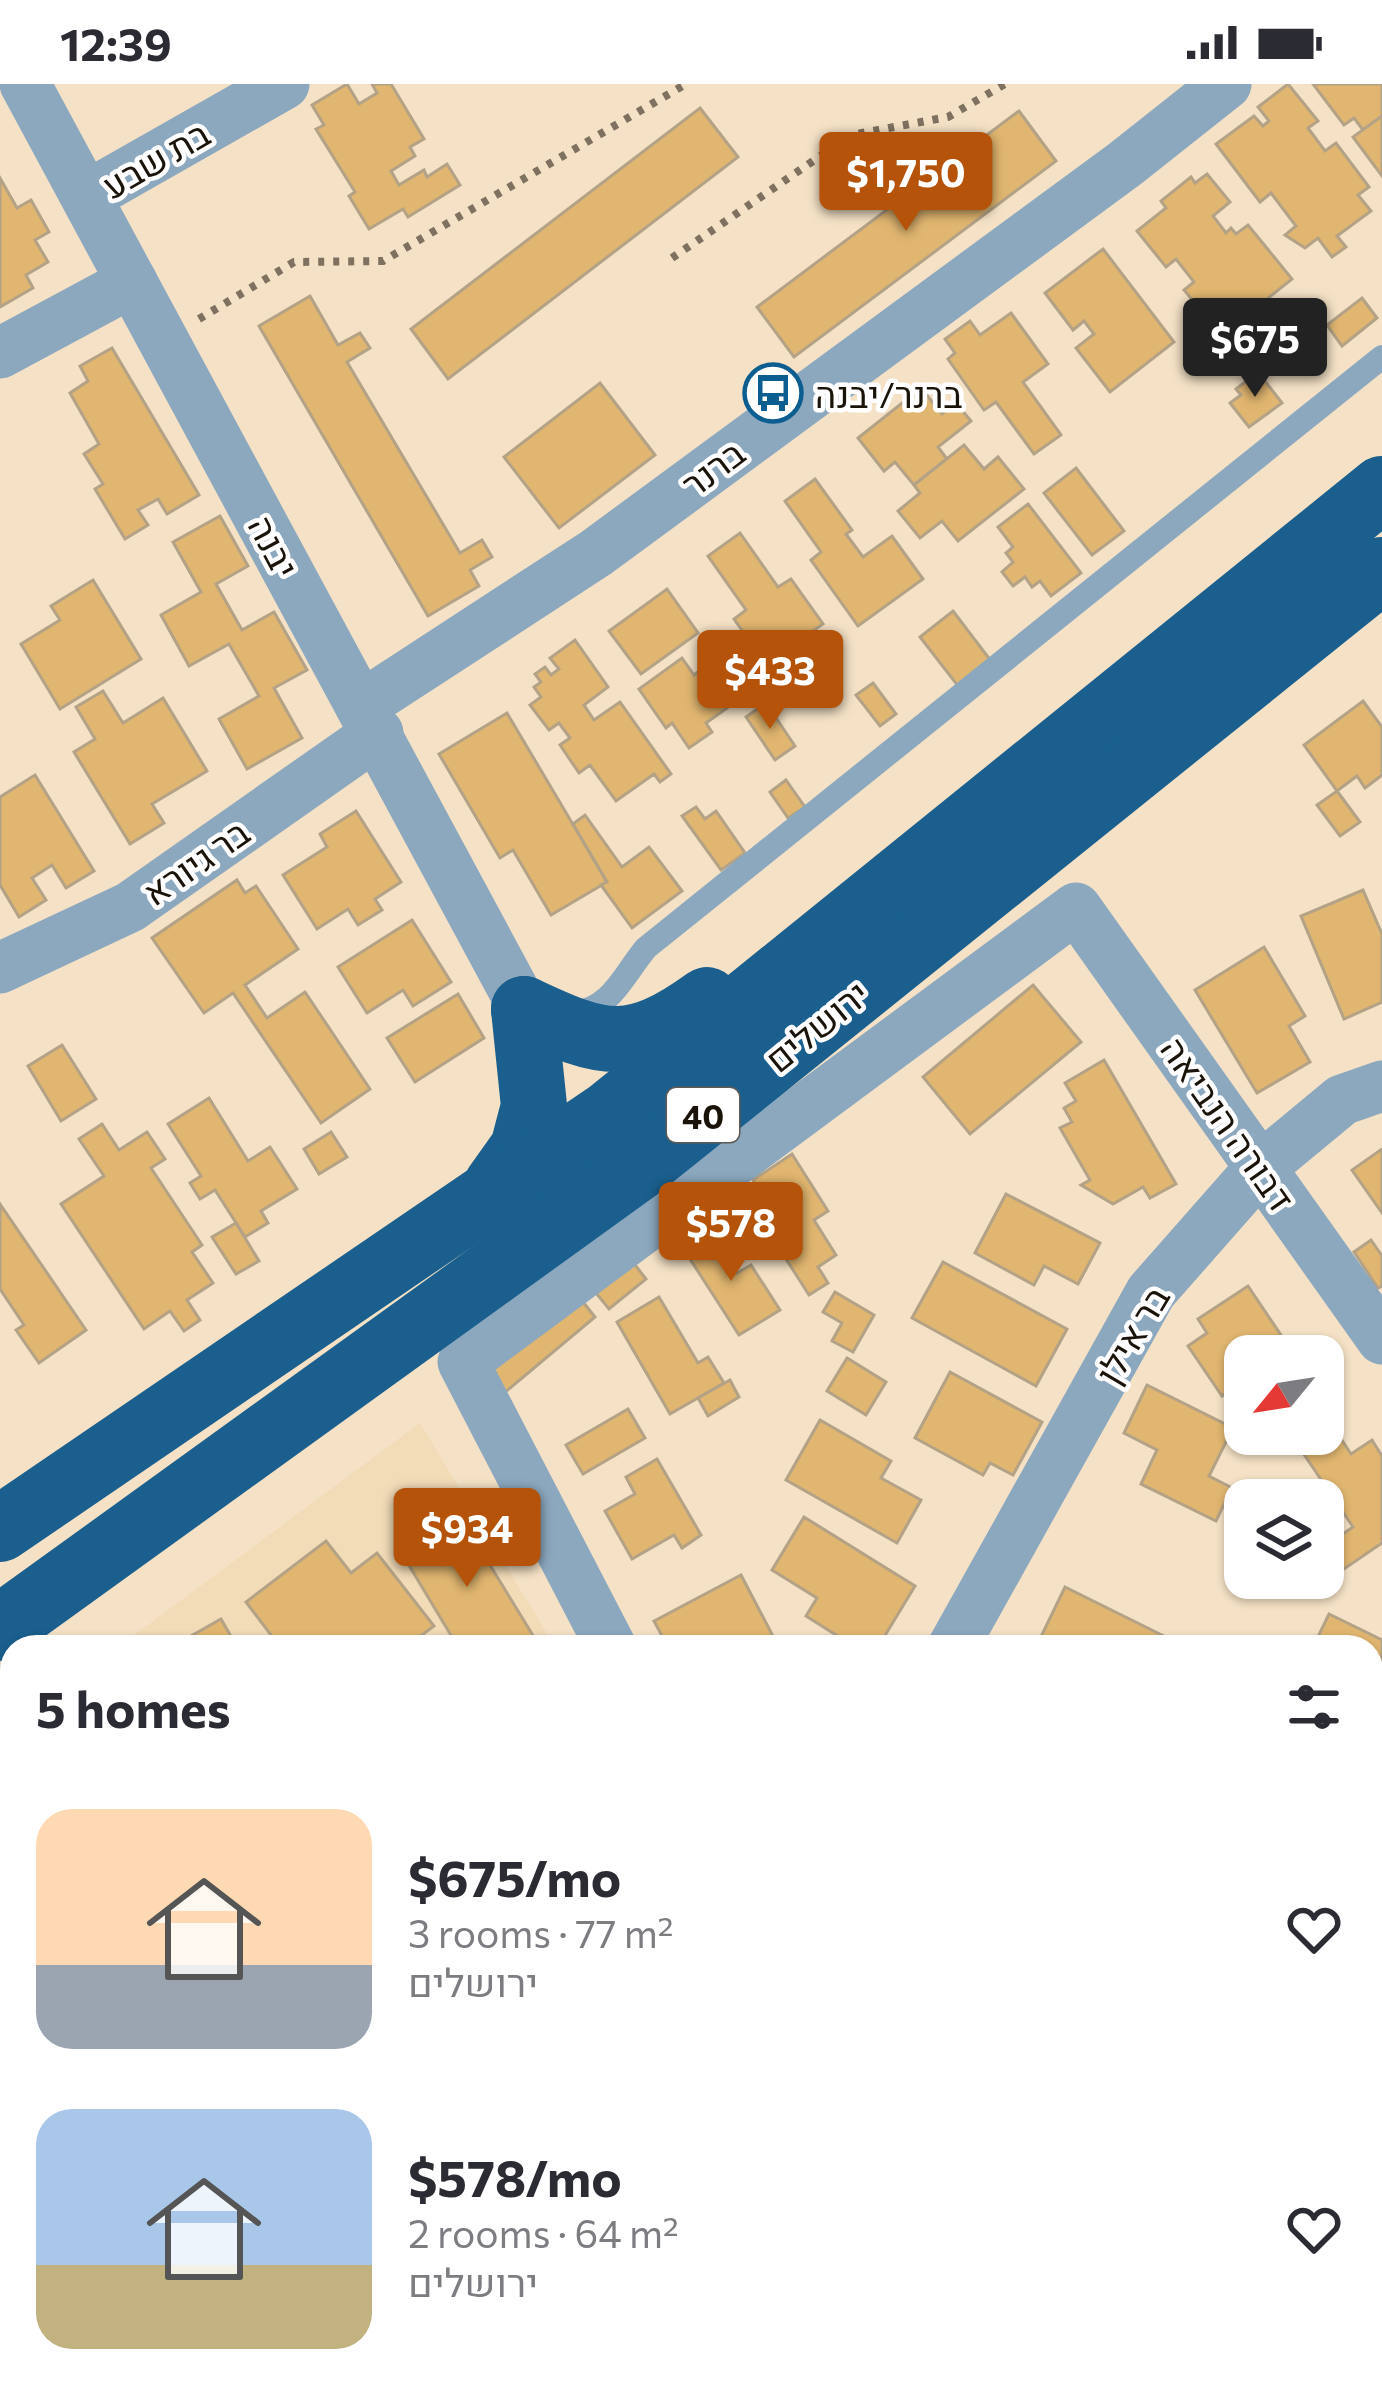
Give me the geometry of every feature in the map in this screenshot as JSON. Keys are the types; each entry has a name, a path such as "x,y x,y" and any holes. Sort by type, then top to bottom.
{"highway":[{"name":"ירושלים","path":"0,1529 610,1113 1382,488"},
{"name":"ירושלים","path":"0,1628 639,1167 1382,570"},
{"path":"522,1004 602,1041 642,1037 683,1017 1120,700"},
{"path":"489,1195 524,1148 534,1106 522,1004"}],"street":[{"name":"יבנה","path":"26,84 522,1004"},
{"name":"בת שבע","path":"87,196 284,84"},
{"name":"ברנר","path":"370,720 1106,178 1226,84"},
{"path":"0,353 132,282"},
{"name":"בר גיורא","path":"0,968 130,907 370,720"},
{"name":"דבורה הנביאה","path":"605,1635 464,1363 1076,908 1382,1339"},
{"name":"בר אילן","path":"959,1635 1151,1292 1261,1167 1342,1100 1382,1085"}],"lane":[{"path":"522,1004 573,1015 592,1011 616,993 646,948 1382,357"}],"path":[{"path":"163,340 294,262 383,261 686,84"},
{"path":"672,258 851,134 948,117 1005,84"}],"shaded area":[{"path":"420,1423 548,1635 134,1635"}],"building":[{"path":"347,84 359,104 377,93 372,84 391,84 424,139 410,147 415,156 391,171 399,185 424,170 427,177 447,164 460,185 408,217 403,209 369,229 349,196 355,192 316,129 324,125 312,105"},
{"path":"1288,84 1318,121 1308,128 1325,151 1336,143 1369,187 1358,195 1371,211 1337,236 1346,247 1332,257 1318,238 1305,248 1285,235 1296,226 1271,193 1260,202 1216,144 1254,116 1263,126 1269,121 1258,107"},
{"path":"1313,84 1382,84 1382,116 1363,130 1354,118 1344,125"},
{"path":"700,108 738,157 448,379 411,329"},
{"path":"1019,111 1056,161 794,357 757,307"},
{"path":"1382,116 1382,176 1353,137"},
{"path":"1207,174 1230,202 1213,216 1226,233 1231,228 1236,234 1248,225 1292,279 1216,340 1194,313 1200,309 1184,290 1194,282 1176,259 1166,267 1137,231 1166,208 1161,201 1191,177 1195,183"},
{"path":"0,178 17,208 31,200 49,232 35,240 48,262 26,275 33,288 0,307"},
{"path":"1103,249 1174,342 1110,392 1076,348 1094,334 1084,321 1073,330 1045,293"},
{"path":"310,296 338,345 360,333 370,348 347,362 460,553 482,540 492,557 470,570 479,586 428,616 259,326"},
{"path":"1362,298 1377,318 1342,346 1327,325"},
{"path":"1011,313 1048,364 1023,382 1061,435 1034,454 996,402 984,410 948,359 955,353 945,339 970,321 980,335"},
{"path":"112,348 199,495 167,514 158,499 138,510 148,525 125,539 95,489 103,484 84,454 99,444 70,393 88,381 80,366"},
{"path":"1258,372 1282,403 1249,427 1230,403 1241,395 1236,389"},
{"path":"600,383 655,455 559,528 504,457"},
{"path":"921,388 942,414 956,403 971,421 938,447 947,459 914,485 895,462 884,471 858,438"},
{"path":"964,445 984,469 998,457 1024,489 958,541 942,521 920,538 898,511 920,493 914,485"},
{"path":"1076,468 1124,531 1092,555 1044,493"},
{"path":"815,479 852,530 846,534 863,557 892,536 923,579 858,626 811,560 821,552 785,501"},
{"path":"1028,504 1081,573 1051,596 1040,581 1032,587 1025,577 1013,586 1002,572 1013,562 1006,553 1013,547 998,527"},
{"path":"220,516 248,566 216,584 242,630 274,612 307,670 274,688 302,738 247,769 219,719 259,696 229,644 189,666 161,615 201,592 173,542"},
{"path":"740,533 778,587 791,579 823,624 766,664 734,619 746,610 708,556"},
{"path":"93,580 141,659 60,709 21,644 60,620 51,606"},
{"path":"667,589 698,633 641,674 609,631"},
{"path":"953,611 991,661 958,686 920,637"},
{"path":"575,640 608,687 584,705 594,720 620,702 671,774 660,782 654,774 616,801 590,765 579,773 560,745 570,738 559,723 549,730 530,705 541,697 534,687 541,682 535,674 545,667 551,675 559,669 550,658"},
{"path":"682,658 694,675 707,665 718,681 735,670 751,691 706,723 712,732 689,748 672,723 666,728 639,689"},
{"path":"873,683 896,714 880,726 856,695"},
{"path":"103,691 123,723 163,698 207,771 152,804 164,823 130,844 74,752 95,739 76,707"},
{"path":"1363,701 1382,727 1382,775 1365,788 1357,776 1337,791 1304,745"},
{"path":"766,703 795,746 775,760 746,717"},
{"path":"507,713 607,882 551,915 513,850 500,858 439,754"},
{"path":"35,775 94,871 66,888 52,865 32,878 46,900 19,917 0,885 0,797"},
{"path":"786,780 805,807 788,818 770,792"},
{"path":"1337,791 1360,822 1340,836 1317,805"},
{"path":"696,807 705,819 716,811 745,853 721,870 682,816"},
{"path":"356,811 401,882 375,899 382,910 358,925 348,909 317,929 283,875 327,847 320,834"},
{"path":"585,815 622,867 649,847 682,891 632,928 601,885 607,882 573,824"},
{"path":"237,880 245,893 256,886 298,949 245,985 267,1018 305,992 370,1089 321,1123 233,993 204,1013 152,938"},
{"path":"1363,890 1382,934 1382,1002 1344,1019 1301,916"},
{"path":"412,920 451,982 413,1006 403,990 367,1013 338,967"},
{"path":"1264,947 1305,1016 1289,1026 1310,1062 1257,1093 1195,990"},
{"path":"1033,985 1081,1042 970,1134 923,1077"},
{"path":"458,994 484,1038 415,1082 387,1038"},
{"path":"62,1045 96,1099 61,1121 28,1066"},
{"path":"1104,1060 1176,1184 1150,1198 1143,1187 1113,1204 1081,1185 1090,1180 1060,1128 1072,1122 1064,1108 1076,1101 1065,1083"},
{"path":"209,1098 248,1161 270,1147 297,1189 261,1211 268,1223 245,1237 215,1190 200,1199 190,1183 201,1176 168,1124"},
{"path":"102,1124 119,1150 147,1132 165,1159 151,1168 202,1245 192,1252 213,1283 187,1300 200,1320 184,1331 170,1311 144,1329 61,1204 104,1176 79,1139"},
{"path":"331,1132 347,1157 319,1174 304,1149"},
{"path":"1382,1149 1382,1213 1352,1170"},
{"path":"792,1154 828,1211 814,1220 836,1255 818,1267 828,1283 809,1295 772,1237 784,1229 753,1180"},
{"path":"1006,1194 1100,1243 1078,1284 1044,1266 1034,1285 975,1253"},
{"path":"0,1204 86,1330 39,1363 16,1330 24,1325 0,1289"},
{"path":"236,1223 259,1261 236,1274 212,1237"},
{"path":"708,1228 737,1273 751,1265 780,1310 739,1335 681,1245"},
{"path":"1371,1240 1382,1256 1382,1286 1378,1288 1354,1252"},
{"path":"625,1252 646,1279 609,1309 587,1282"},
{"path":"943,1262 1067,1329 1036,1386 912,1318"},
{"path":"1248,1286 1281,1335 1224,1335 1222,1396 1188,1346 1207,1333 1198,1319"},
{"path":"835,1292 874,1315 853,1352 832,1341 842,1323 823,1312"},
{"path":"576,1293 595,1317 503,1394 484,1370"},
{"path":"659,1297 698,1363 708,1357 724,1383 670,1414 617,1322"},
{"path":"847,1358 886,1382 866,1415 827,1391"},
{"path":"950,1372 1042,1422 1013,1475 990,1463 983,1475 915,1438"},
{"path":"730,1380 739,1397 708,1416 698,1398"},
{"path":"1147,1385 1224,1424 1224,1446 1209,1476 1224,1484 1224,1504 1216,1521 1141,1484 1157,1450 1124,1433"},
{"path":"628,1409 645,1438 583,1474 566,1445"},
{"path":"820,1420 891,1461 881,1478 921,1500 897,1543 786,1480"},
{"path":"1372,1440 1382,1456 1382,1543 1344,1569 1344,1533 1353,1527 1344,1514 1344,1479 1321,1479 1304,1455 1344,1455 1344,1443 1351,1454"},
{"path":"657,1459 701,1535 682,1548 674,1535 632,1559 605,1511 635,1494 626,1477"},
{"path":"460,1516 533,1635 451,1635 401,1552"},
{"path":"804,1517 915,1586 885,1635 836,1635 806,1616 817,1598 772,1570"},
{"path":"326,1541 351,1573 377,1553 434,1626 422,1635 271,1635 246,1602"},
{"path":"741,1575 772,1635 662,1635 654,1621"},
{"path":"1065,1587 1162,1635 1042,1635"},
{"path":"1329,1614 1372,1635 1319,1635"},
{"path":"221,1619 230,1635 193,1635"}],"place":[{"name":"ברנר/יבנה","path":"773,393"}]}
